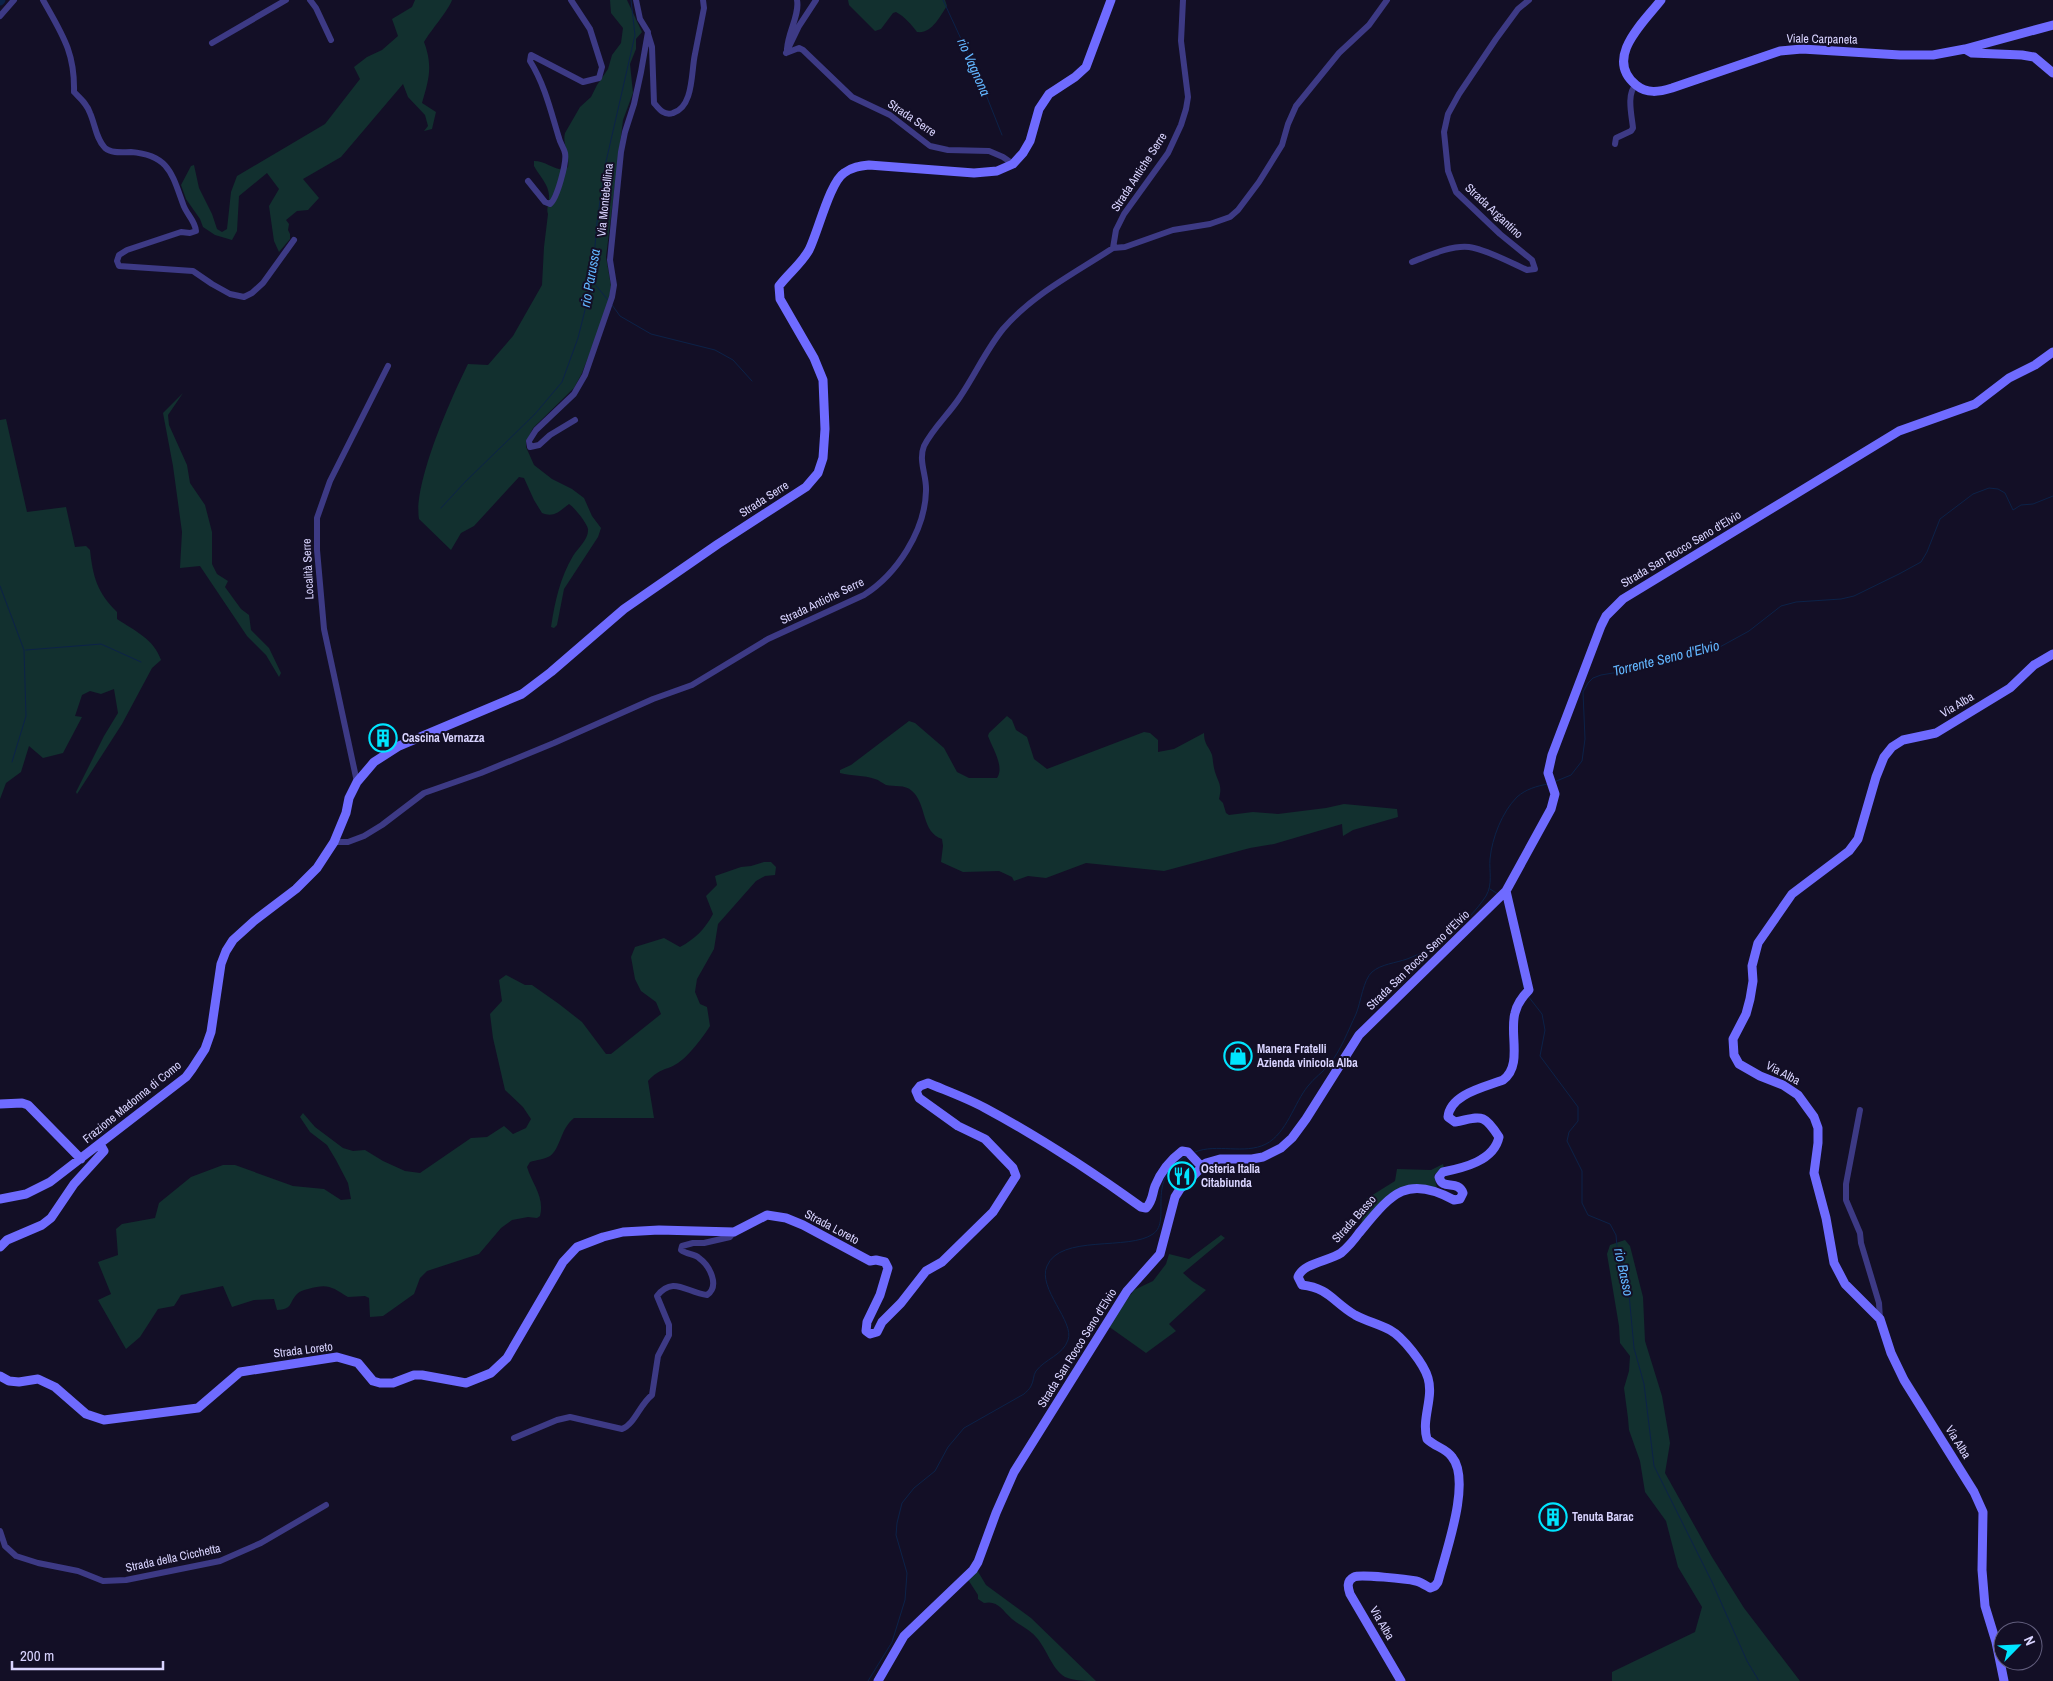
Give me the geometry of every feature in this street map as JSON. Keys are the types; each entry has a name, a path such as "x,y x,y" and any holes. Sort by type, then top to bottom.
{"street":[{"path":"0,16 14,0"},
{"path":"43,0 61,30 69,48 74,92 86,104 98,136 106,148 118,153 132,152 150,157 167,166 172,173 184,207 195,224 196,231 190,233 181,232 127,250 119,255 117,261 120,266 193,271 230,294 244,297 252,293 263,283 294,240"},
{"path":"212,43 286,0"},
{"path":"310,0 316,8 331,40"},
{"path":"528,181 545,202 550,204 553,202 558,189 565,159 565,152 560,142 540,76 530,62 531,55 583,82 598,78 602,67 590,29 571,0"},
{"path":"636,0 640,19 648,32 652,47 654,103 663,113 670,114 677,112 686,102 691,82 703,0"},
{"path":"786,53 788,39 799,9 798,0"},
{"path":"786,53 799,26 816,0"},
{"path":"1013,164 1023,153 1030,141 1039,109 1049,94 1075,77 1086,67 1112,0"},
{"name":"Strada Antiche Serre","path":"334,842 348,842 364,836 382,825 424,793 488,770 652,699 692,685 768,639 864,595 892,571 920,525 926,492 922,457 926,443 959,400 998,337 1018,314 1050,287 1113,248 1116,230 1124,214 1168,153 1186,109 1187,90 1181,41 1183,0"},
{"path":"1113,248 1125,246 1172,230 1210,224 1230,217 1238,210 1259,182 1282,145 1296,106 1338,53 1369,25 1387,0"},
{"name":"Strada Argantino","path":"1412,262 1467,247 1527,270 1535,269 1532,260 1493,228 1456,192 1448,171 1444,132 1448,114 1459,94 1518,9 1529,0"},
{"path":"1615,144 1616,138 1632,131 1633,128 1631,94 1632,88 1636,85 1628,77 1623,64 1623,54 1627,43 1661,0"},
{"name":"Viale Carpaneta","path":"1636,85 1649,91 1661,91 1780,51 1802,49 1900,55 1932,54 1966,49 2053,25"},
{"name":"Via Montebellina","path":"575,420 550,434 539,445 530,447 528,441 536,430 574,394 585,375 596,339 612,300 614,285 610,260 621,152 624,132 634,104 648,32"},
{"name":"Strada Serre","path":"786,53 799,48 803,50 852,97 890,115 930,146 948,150 989,151 1013,164"},
{"path":"1966,49 1975,54 2034,57 2053,73"},
{"name":"Strada Serre","path":"334,842 346,813 349,798 357,782 374,762 399,746 522,694 552,672 624,609 685,566 806,487 818,473 824,458 825,429 822,380 814,358 780,299 779,286 807,253 816,237 833,188 842,174 856,167 870,165 974,173 997,171 1013,164"},
{"name":"Strada San Rocco Seno d'Elvio","path":"878,1681 904,1636 973,1570 978,1562 1014,1472 1127,1292 1160,1254 1175,1197 1198,1163 1220,1159 1252,1159 1263,1157 1281,1148 1292,1138 1306,1119 1359,1035 1502,895 1551,809 1554,800 1554,790 1548,773 1552,755 1601,626 1610,611 1623,599 1899,431 1975,404 2009,378 2035,365 2053,352"},
{"name":"Località Serre","path":"357,782 324,629 317,550 318,518 330,480 388,366"},
{"name":"Via Alba","path":"2004,1681 1996,1642 1985,1606 1982,1562 1983,1512 1974,1492 1918,1406 1904,1380 1880,1319 1845,1284 1834,1263 1826,1218 1814,1173 1818,1128 1814,1117 1798,1095 1783,1085 1760,1076 1739,1064 1734,1055 1733,1039 1746,1014 1750,1000 1753,981 1752,966 1758,943 1792,894 1850,851 1860,832 1876,777 1884,757 1892,747 1903,740 1936,733 2010,688 2034,665 2053,654"},
{"name":"Frazione Madonna di Como","path":"0,1199 26,1194 50,1182 186,1077 205,1049 211,1032 221,964 226,951 233,940 254,921 296,889 317,868 334,842"},
{"name":"Strada Basso","path":"1354,1577 1407,1579 1430,1588 1435,1586 1438,1582 1458,1503 1460,1482 1458,1470 1453,1458 1447,1451 1427,1439 1424,1430 1430,1388 1428,1378 1403,1341 1390,1330 1355,1315 1322,1289 1302,1284 1298,1277 1303,1270 1343,1251 1378,1210 1395,1194 1410,1189 1426,1188 1437,1191 1454,1200 1462,1196 1461,1188 1443,1185 1439,1177 1443,1172 1468,1167 1497,1146 1499,1137 1484,1119 1474,1116 1455,1122 1448,1117 1448,1111 1468,1093 1503,1080 1510,1073 1514,1057 1514,1014 1526,993 1527,977 1502,895"},
{"name":"Strada Loreto","path":"0,1376 9,1382 38,1379 55,1387 86,1414 104,1420 198,1408 240,1372 337,1357 358,1363 373,1381 380,1383 393,1383 414,1375 422,1375 466,1383 491,1373 507,1358 563,1262 577,1247 623,1232 659,1230 734,1232 767,1215 786,1218 803,1225 870,1262 876,1260 885,1262 888,1268 880,1295 867,1322 866,1331 870,1334 877,1332 882,1322 901,1303 926,1271 942,1262 993,1212 1016,1176 1013,1168 985,1139 958,1126 919,1098 916,1091 920,1086 928,1083 983,1107 1087,1168 1141,1207 1146,1208 1151,1202 1164,1168 1182,1151 1188,1152 1198,1163"},
{"path":"0,1104 22,1103 28,1106 81,1159"},
{"path":"1860,1110 1846,1184 1846,1200 1860,1233 1860,1243 1879,1303 1880,1319"},
{"path":"0,1247 7,1240 42,1225 50,1218 74,1184 104,1151 100,1144"},
{"path":"514,1438 556,1420 570,1417 622,1429 628,1427 644,1401 652,1395 658,1356 669,1335 670,1325 657,1296 662,1289 671,1285 687,1288 700,1295 707,1296 713,1292 714,1286 711,1274 700,1258 685,1254 681,1250 682,1246 730,1237 734,1232"},
{"name":"Strada della Cicchetta","path":"0,1532 5,1546 16,1556 38,1563 78,1571 103,1580 126,1580 220,1561 261,1542 326,1506"},
{"name":"Via Alba","path":"1354,1577 1349,1584 1350,1594 1401,1681"}],"green space":[{"path":"415,0 452,0 424,42 429,72 422,103 436,112 432,129 424,131 428,126 425,115 408,97 403,84 341,157 303,179 319,198 308,210 297,211 286,220 289,224 290,239 279,252 274,241 269,206 279,189 267,173 239,196 237,231 232,240 215,235 203,227 200,219 186,199 181,185 191,166 194,165 199,188 217,229 222,232 227,229 231,192 237,176 325,124 360,79 354,67 367,57 382,50 398,36 392,19 412,7"},
{"path":"610,0 627,0 642,32 636,39 636,49 630,64 633,93 623,120 606,257 611,286 608,306 582,373 574,388 533,428 526,442 526,447 534,465 552,479 572,489 584,498 592,516 601,528 598,537 564,589 557,625 554,628 551,627 561,581 568,564 588,533 588,529 580,515 569,504 560,511 550,515 542,513 524,478 519,477 474,526 461,533 451,550 419,519 419,504 427,464 435,441 468,364 488,365 513,336 542,285 549,193 534,166 534,161 564,170 568,167 564,141 565,133 580,107 591,97 608,69 612,55 621,43 623,28 611,13"},
{"path":"848,0 945,0 947,6 935,24 922,32 917,32 908,21 896,12 893,13 881,29 875,31 849,5"},
{"path":"183,393 168,415 169,425 187,465 190,483 205,505 212,532 212,564 217,574 228,581 225,587 241,609 249,615 251,630 269,648 281,673 279,677 266,655 247,636 200,566 180,568 182,532 173,466 163,413"},
{"path":"6,419 27,512 66,507 75,547 86,546 90,550 97,584 110,605 117,612 117,619 149,641 154,646 161,660 152,668 122,724 77,794 76,792 104,736 118,713 114,689 101,694 90,691 82,695 75,716 82,717 63,753 43,758 29,746 21,772 6,783 0,799 0,420"},
{"path":"1007,716 1012,720 1016,730 1027,737 1034,759 1047,769 1144,732 1150,733 1158,740 1158,752 1174,749 1204,733 1220,786 1219,799 1229,815 1253,812 1278,814 1344,804 1397,809 1398,817 1353,830 1343,836 1342,824 1274,844 1250,848 1164,871 1086,863 1046,878 1028,876 1014,881 1012,877 999,871 963,872 941,862 942,839 935,835 927,824 917,797 909,789 886,785 871,778 840,773 840,770 851,765 909,721 915,723 944,748 957,772 969,778 997,778 1000,768 999,763 988,736"},
{"path":"771,862 776,867 775,875 765,876 756,881 718,924 714,949 697,979 695,992 700,1004 707,1007 710,1026 687,1056 674,1065 656,1073 648,1081 654,1118 574,1118 569,1122 554,1153 548,1157 530,1162 527,1167 541,1203 540,1216 537,1218 528,1217 512,1220 501,1228 479,1254 427,1271 420,1278 414,1294 383,1316 370,1317 369,1298 365,1296 348,1297 334,1288 325,1286 301,1291 288,1307 282,1309 277,1310 274,1299 254,1300 232,1307 223,1286 181,1295 174,1306 158,1309 140,1337 126,1349 98,1300 111,1294 98,1262 118,1255 116,1229 122,1224 155,1218 159,1203 191,1177 223,1165 235,1165 293,1186 324,1189 341,1200 351,1199 348,1183 336,1160 327,1145 310,1132 300,1117 303,1113 315,1127 343,1148 353,1151 365,1150 405,1171 420,1173 471,1138 487,1137 504,1126 513,1134 526,1128 531,1119 523,1107 505,1090 493,1038 490,1014 502,1001 499,980 506,975 525,985 532,985 582,1022 606,1054 611,1054 661,1014 656,1002 641,991 635,979 631,957 635,947 664,938 680,947 685,944 699,933 713,914 706,896 717,885 715,876 741,867"},
{"path":"1443,1164 1444,1168 1434,1175 1437,1188 1409,1186 1394,1191 1382,1201 1361,1226 1362,1219 1367,1211 1365,1208 1366,1199 1395,1181 1397,1169 1431,1170"},
{"path":"1221,1235 1225,1238 1183,1273 1206,1290 1169,1324 1176,1331 1146,1353 1108,1326 1134,1290 1153,1281 1166,1264 1169,1254 1189,1259"},
{"path":"1625,1240 1630,1246 1643,1297 1645,1341 1662,1396 1670,1443 1665,1473 1712,1557 1744,1608 1800,1681 1612,1681 1612,1672 1695,1632 1702,1607 1678,1567 1666,1521 1645,1492 1640,1461 1629,1430 1624,1388 1629,1371 1630,1356 1620,1343 1607,1254 1610,1245"},
{"path":"977,1570 986,1585 1031,1618 1096,1681 1076,1680 1065,1677 1056,1669 1033,1634 1012,1619 996,1604 984,1603 978,1599 978,1595 967,1578"}],"waterway":[{"name":"rio Parussa","path":"441,508 535,414 562,382 578,338 592,282 597,222 605,166 635,35 631,0"},
{"name":"rio Vagnona","path":"943,0 981,82 1002,135"},
{"path":"593,282 608,300"},
{"path":"612,305 620,316 651,334 715,350 733,360 752,381"},
{"name":"Torrente Seno d'Elvio","path":"1554,782 1571,775 1582,761 1585,739 1583,692 1593,678 1619,672 1645,662 1698,654 1718,648 1749,631 1781,606 1796,602 1841,599 1854,596 1921,562 1940,519 1973,494 1989,488 1998,489 2005,493 2013,510 2021,505 2033,504 2053,496"},
{"path":"0,586 24,650 26,716 12,762"},
{"path":"26,650 101,644 141,662"},
{"name":"Torrente Seno d'Elvio","path":"1195,1152 1212,1148 1249,1149 1258,1147 1266,1144 1279,1133 1308,1086 1329,1065 1337,1053 1356,1014 1364,986 1372,972 1380,967 1407,959 1429,948 1451,934 1470,916 1488,891 1493,843 1507,810 1517,797 1524,792 1548,784"},
{"name":"rio Basso","path":"1490,889 1498,894"},
{"name":"rio Basso","path":"1520,970 1524,988"},
{"name":"rio Basso","path":"1528,996 1542,1014 1545,1030 1540,1056 1578,1107 1578,1121 1569,1132 1567,1141 1582,1171 1582,1203 1588,1215 1610,1224 1616,1235 1617,1247 1629,1294 1634,1348 1644,1384 1654,1466 1712,1582 1747,1661 1759,1681"},
{"name":"Torrente Seno d'Elvio","path":"868,1681 892,1642 905,1600 907,1573 896,1535 902,1503 914,1488 935,1471 948,1447 964,1428 1024,1394 1033,1382 1036,1371 1066,1345 1069,1333 1051,1294 1045,1275 1047,1266 1054,1256 1080,1246 1128,1242 1153,1234 1158,1228 1161,1219 1162,1187 1166,1176 1174,1165 1187,1156"}],"place":[{"name":"Cascina Vernazza","path":"383,738"},
{"name":"Manera Fratelli Azienda vinicola Alba","path":"1238,1056"},
{"name":"Osteria Italia Citabiunda","path":"1182,1176"},
{"name":"Tenuta Barac","path":"1553,1517"}]}
